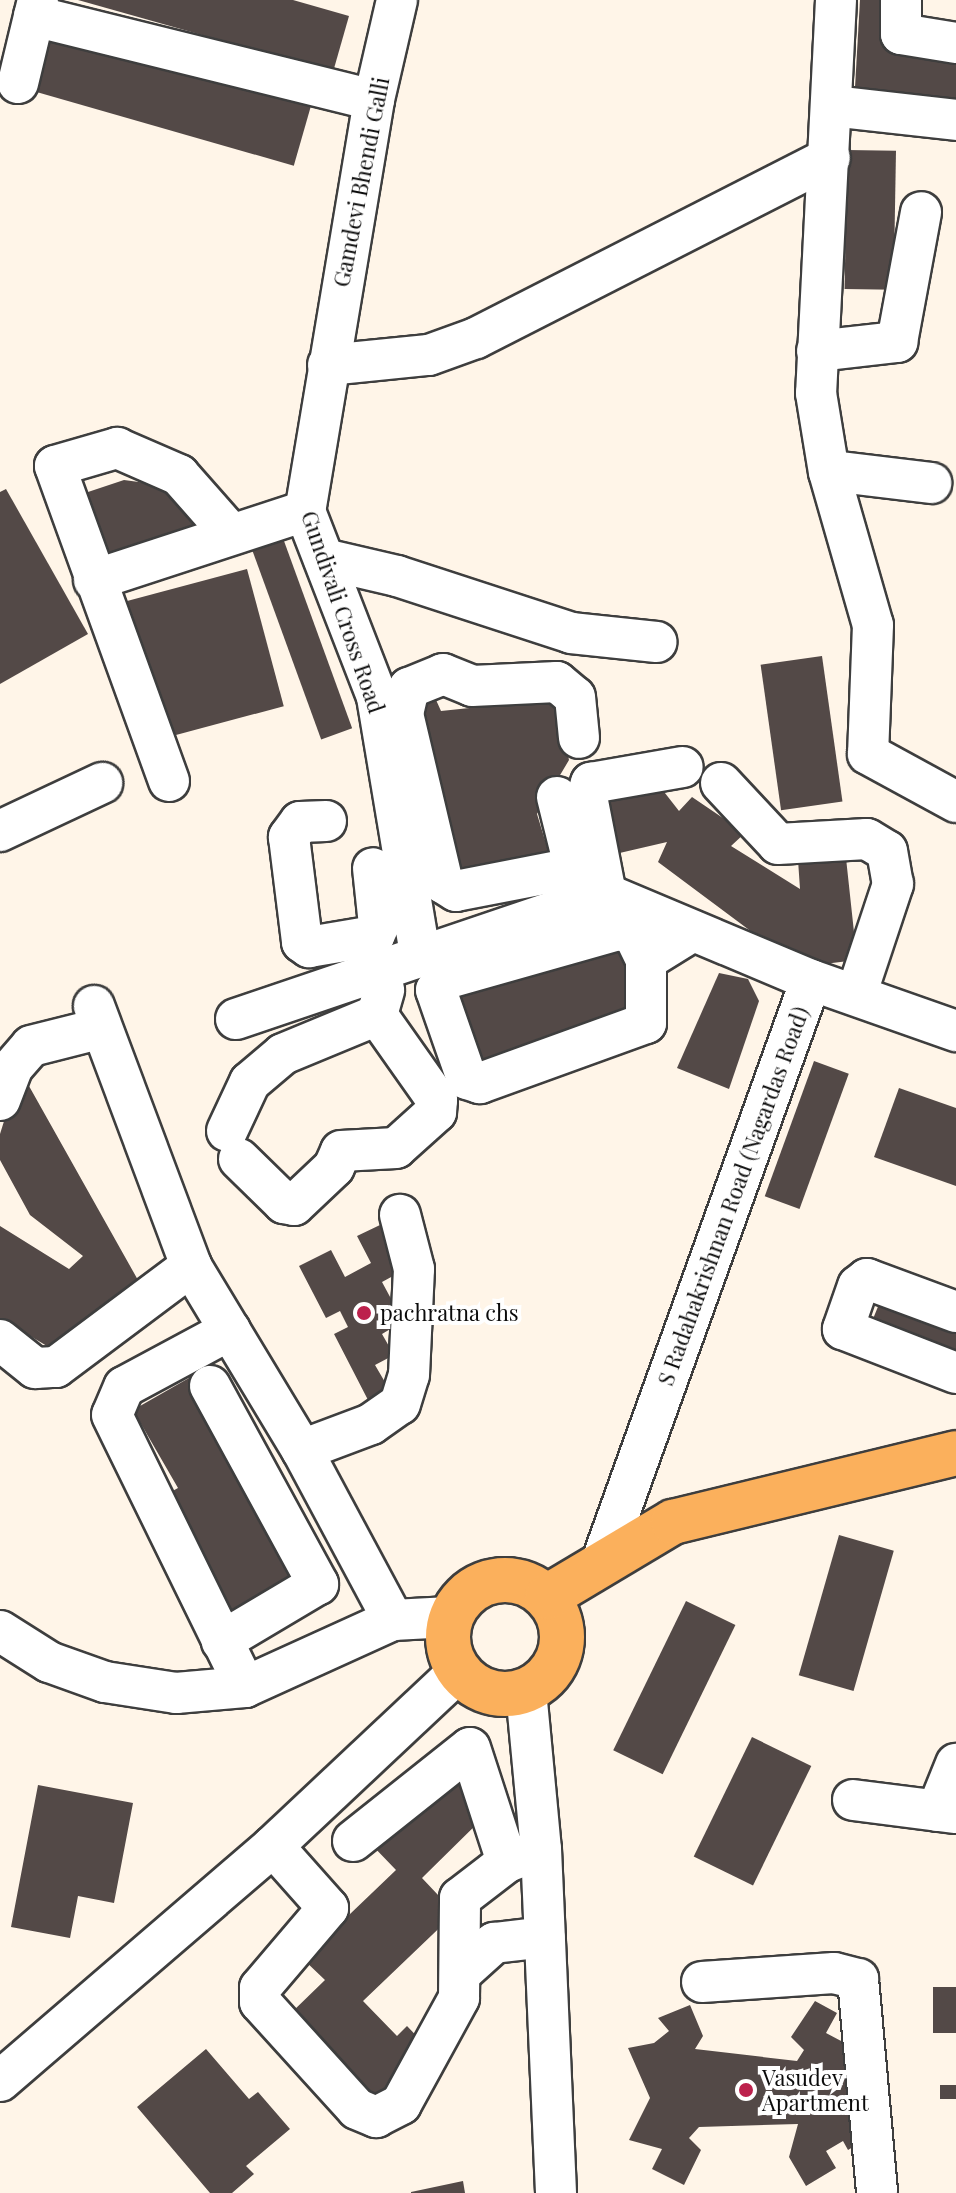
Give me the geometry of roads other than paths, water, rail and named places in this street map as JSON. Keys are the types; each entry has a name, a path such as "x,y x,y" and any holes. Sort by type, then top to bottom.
{"main road":[{"path":"547,1597 603,1558 673,1522 956,1453"},
{"path":"512,1580 547,1597 560,1622 561,1650 554,1667 526,1691 489,1692 458,1672 448,1645 450,1617 468,1594 493,1581 512,1580"}],"street":[{"name":"Gamdevi Bhendi Galli","path":"328,365 374,100 395,0"},
{"path":"836,0 830,158 831,351 816,393 873,625 868,754 956,802"},
{"path":"901,0 901,34 956,43"},
{"path":"18,83 36,8 374,100"},
{"path":"832,106 956,120"},
{"path":"328,365 429,355 476,338 830,158"},
{"path":"831,351 897,342 921,212"},
{"name":"Gundivali Cross Road","path":"328,365 305,511 377,697 387,871 406,958"},
{"path":"169,781 55,470 98,449 117,448 179,475 231,534"},
{"path":"834,472 931,483"},
{"path":"94,580 305,511"},
{"path":"324,559 571,633 657,642"},
{"path":"579,738 575,697 557,682 472,686 443,674 409,688 403,714 443,883 456,891 587,888 766,955 811,980"},
{"path":"587,888 587,796 591,783 683,767"},
{"path":"0,831 102,783"},
{"path":"721,783 778,844 867,839 887,851 893,884 856,995"},
{"path":"557,797 587,888"},
{"path":"326,821 300,822 288,851 302,942 325,945 374,936 387,871"},
{"path":"272,1064 244,1017 587,888"},
{"path":"656,901 704,931"},
{"path":"618,930 633,933 646,960 646,1023 480,1083 467,1079 436,990 445,979 618,930"},
{"path":"646,960 704,931"},
{"path":"325,945 336,984"},
{"path":"377,1015 437,1100 436,1112 396,1148 341,1151 334,1167 294,1205 284,1203 233,1145 250,1082 272,1064 377,1015 406,958"},
{"name":"S Radahakrishnan Road (Nagardas Road)","path":"603,1558 811,980 956,1031"},
{"path":"0,1100 12,1068 31,1046 96,1017 191,1266 302,1450 393,1620"},
{"path":"302,1450 371,1424 400,1404 409,1375 414,1269 400,1215"},
{"path":"0,1340 35,1368 56,1367 191,1266"},
{"path":"956,1312 867,1279 858,1286 843,1329 956,1373"},
{"path":"230,1330 124,1387 112,1406 114,1424 245,1687"},
{"path":"210,1386 318,1584 222,1641"},
{"path":"0,1631 49,1662 105,1682 176,1693 245,1687 393,1620 450,1617"},
{"path":"0,2081 273,1846 458,1672"},
{"path":"524,1855 526,1691"},
{"path":"323,1799 356,1839 470,1748 524,1855 545,1937 556,2193"},
{"path":"853,1800 947,1812 956,1764"},
{"path":"273,1846 328,1908 260,1988 260,2002 357,2109 376,2117 396,2110 459,1998 463,1971 458,1903 524,1855"},
{"path":"463,1971 494,1943 545,1937"},
{"path":"702,1982 834,1973 858,1979 877,2193"}],"place":[{"name":"pachratna chs","path":"364,1313"},
{"name":"Vasudev Apartment","path":"746,2090"}]}
